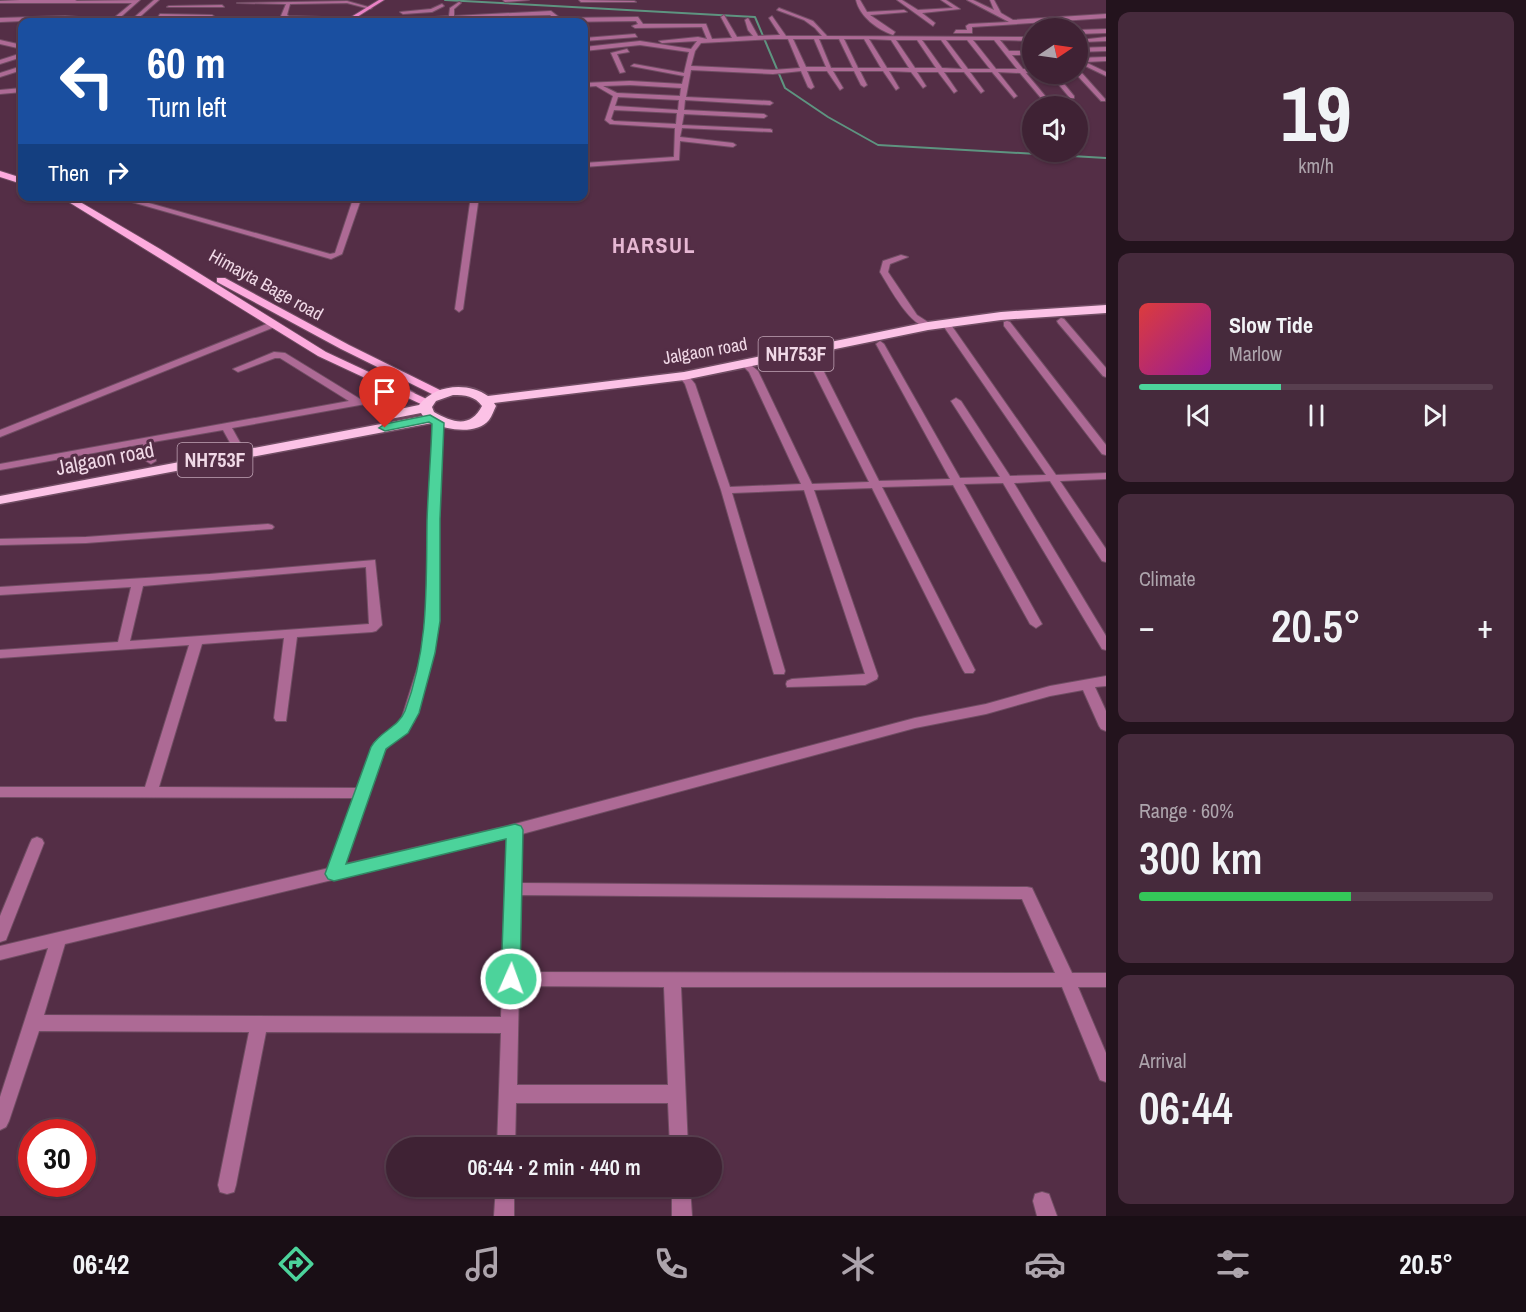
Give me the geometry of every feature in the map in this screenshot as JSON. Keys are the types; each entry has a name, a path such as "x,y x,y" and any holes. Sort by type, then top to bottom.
{"highway":[{"name":"Jalgaon road","path":"488,406 687,380 812,358 1001,316 1106,309"},
{"name":"Jalgaon road","path":"750,368 928,326 949,328 1106,318"},
{"path":"463,391 473,393 488,406 478,421 469,424 430,413 442,394 463,391"},
{"name":"Jalgaon road","path":"0,488 430,413"},
{"name":"Jalgaon road","path":"0,500 430,413"}],"main road":[{"path":"353,18 382,0"},
{"path":"0,168 18,173"},
{"path":"0,174 18,180"},
{"path":"73,201 322,354 410,393 430,413"},
{"name":"Himayta Bage road","path":"87,201 209,274 345,347 442,394"}],"street":[{"path":"136,18 157,0"},
{"path":"160,16 176,0"},
{"path":"160,16 212,17 227,0"},
{"path":"497,0 527,0"},
{"path":"858,0 859,8 894,37 923,86"},
{"path":"898,0 933,24"},
{"path":"924,0 940,11"},
{"path":"924,0 929,0"},
{"path":"917,12 958,9 943,0"},
{"path":"969,0 1022,28"},
{"path":"992,0 999,14"},
{"path":"12,8 19,1"},
{"path":"0,2 137,1"},
{"path":"117,18 137,1"},
{"path":"240,1 234,9 287,8 346,1 368,9"},
{"path":"582,2 634,2"},
{"path":"0,8 73,3"},
{"path":"65,18 73,3"},
{"path":"96,3 127,10"},
{"path":"89,18 96,3"},
{"path":"394,18 418,3"},
{"path":"452,10 459,3"},
{"path":"403,12 432,10 442,5"},
{"path":"169,7 222,6"},
{"path":"287,8 316,11"},
{"path":"287,8 287,18"},
{"path":"346,10 368,9"},
{"path":"779,9 819,26 826,38"},
{"path":"452,10 551,13 557,18"},
{"path":"452,10 456,18"},
{"path":"18,20 0,20 3,14 45,12"},
{"path":"464,18 498,12"},
{"path":"498,12 503,18"},
{"path":"866,14 904,12"},
{"path":"701,16 710,40"},
{"path":"1074,18 1106,16"},
{"path":"724,17 735,39"},
{"path":"1096,17 1106,22"},
{"path":"772,18 787,37 812,87"},
{"path":"638,19 641,26"},
{"path":"588,20 681,19"},
{"path":"748,20 751,30 760,38"},
{"path":"588,49 640,43 773,37 894,37 970,32 970,26 1022,21"},
{"path":"1088,24 1103,31"},
{"path":"588,28 704,25"},
{"path":"0,26 18,26"},
{"path":"627,26 640,43 692,51"},
{"path":"802,29 807,38"},
{"path":"605,31 612,38"},
{"path":"1088,32 1103,31"},
{"path":"668,33 693,33 698,40"},
{"path":"588,40 644,34"},
{"path":"620,37 626,45"},
{"path":"894,37 1022,39"},
{"path":"816,38 840,88"},
{"path":"841,38 864,85"},
{"path":"866,38 896,87"},
{"path":"919,39 954,91"},
{"path":"943,39 981,91"},
{"path":"969,39 1014,96"},
{"path":"996,39 1022,70"},
{"path":"1088,40 1106,39"},
{"path":"588,165 677,159 677,139 684,86 692,51 698,40"},
{"path":"0,42 18,46"},
{"path":"11,45 18,43"},
{"path":"622,72 614,53 639,50 640,43"},
{"path":"1088,50 1106,49"},
{"path":"1008,53 1022,53"},
{"path":"0,62 18,56"},
{"path":"1088,60 1106,60"},
{"path":"1014,61 1022,61"},
{"path":"0,67 18,62"},
{"path":"1088,65 1103,72"},
{"path":"634,66 688,71 773,72 804,69 1022,71"},
{"path":"0,75 18,69"},
{"path":"588,85 630,83 684,86"},
{"path":"1088,83 1103,100"},
{"path":"1033,84 1042,96"},
{"path":"1061,84 1071,96"},
{"path":"599,86 616,95 770,103"},
{"path":"0,92 18,90"},
{"path":"616,95 608,120 612,123 770,131"},
{"path":"612,108 764,116"},
{"path":"677,139 733,145"},
{"path":"132,201 331,257 338,254 356,202"},
{"path":"459,309 474,201"},
{"path":"904,256 886,263 884,272 914,317 928,326"},
{"path":"1061,321 1106,374"},
{"path":"0,434 274,324"},
{"path":"1007,324 1106,452"},
{"path":"949,328 1106,558"},
{"path":"880,344 1036,624"},
{"path":"238,369 274,355 282,355 359,402"},
{"path":"812,358 969,670"},
{"path":"750,368 808,487 872,676 865,680 792,684"},
{"path":"687,380 726,490 779,671"},
{"path":"0,467 410,393"},
{"path":"956,401 1007,480 1106,646"},
{"path":"334,874 379,747 407,722 428,653 433,621 434,519 430,413"},
{"path":"226,427 237,446"},
{"path":"148,441 151,461"},
{"path":"726,490 1106,476"},
{"path":"0,543 86,540 268,527"},
{"path":"0,591 371,563 375,627 0,654"},
{"path":"123,645 138,582"},
{"path":"281,718 291,634"},
{"path":"150,793 197,640"},
{"path":"0,952 515,830 915,723 986,709 1050,691 1106,681"},
{"path":"1087,684 1106,726"},
{"path":"0,792 362,793"},
{"path":"506,1137 515,830"},
{"path":"0,935 37,843"},
{"path":"513,890 1027,893 1067,980 1106,1074"},
{"path":"0,1121 59,939"},
{"path":"511,979 1106,980"},
{"path":"672,979 679,1137"},
{"path":"33,1023 509,1025"},
{"path":"227,1185 259,1024"},
{"path":"507,1094 677,1094"},
{"path":"504,1216 505,1197"},
{"path":"681,1197 682,1216"}],"waterway":[{"path":"445,0 755,17 785,88 828,117 878,145 1106,158"}],"district":[{"name":"HARSUL","path":"654,245"}],"route":[{"path":"385,428 430,419 438,423 433,621 422,681 412,713 402,729 383,741 379,747 334,874 515,830 511,979"}]}
